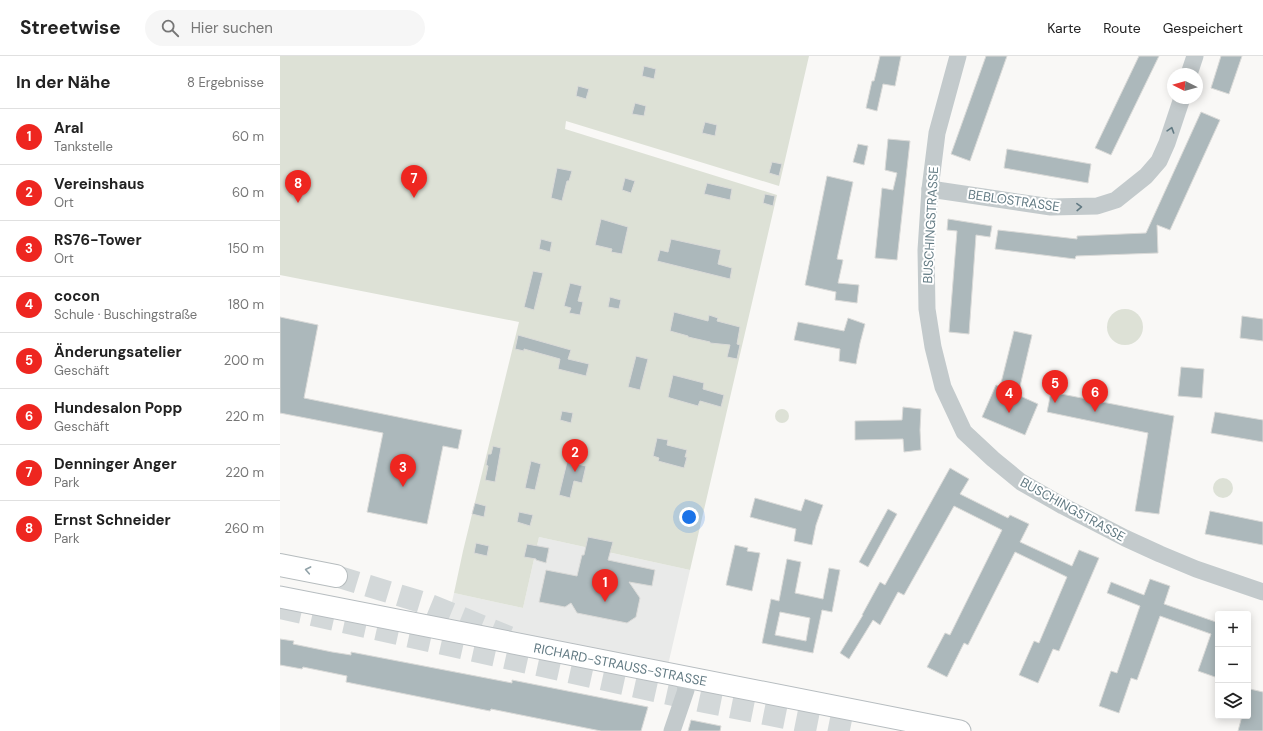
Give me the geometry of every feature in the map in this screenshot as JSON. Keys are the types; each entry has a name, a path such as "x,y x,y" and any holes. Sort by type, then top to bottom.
{"highway":[{"path":"280,565 336,576"}],"main road":[{"name":"RICHARD-STRAUSS-STRASSE","path":"280,597 960,731"}],"street":[{"name":"BUSCHINGSTRASSE","path":"958,56 937,133 930,188 926,250 927,309 933,347 943,387 964,432 992,459 1026,486 1063,506 1156,552 1196,569 1263,592"},
{"path":"1191,68 1195,56"},
{"name":"BEBLOSTRASSE","path":"930,188 1051,207 1097,206 1116,200 1146,176 1159,161 1167,143 1180,104"},
{"path":"672,731 686,690 684,676"}],"shaded area":[{"path":"280,56 809,56 779,186 566,121 565,129 777,195 690,570 539,537 523,608 454,593 519,322 280,275"},
{"path":"1125,309 1138,314 1143,327 1138,340 1125,345 1112,340 1107,327 1112,314"},
{"path":"779,409 785,409 789,413 789,419 785,423 779,423 775,419 775,413"},
{"path":"1223,478 1230,481 1233,488 1230,495 1223,498 1216,495 1213,488 1216,481"},
{"path":"539,537 690,570 665,678 445,633 454,593 523,608"}],"building":[{"path":"880,56 901,56 895,86 883,84 877,111 866,108 872,81 874,81"},
{"path":"986,56 1007,56 970,161 951,154"},
{"path":"1139,56 1159,56 1111,155 1095,148"},
{"path":"1221,56 1242,56 1229,94 1211,88"},
{"path":"644,66 656,69 654,79 642,76"},
{"path":"578,86 589,89 586,99 576,96"},
{"path":"635,103 646,106 644,116 632,114"},
{"path":"1201,112 1220,120 1170,230 1157,225 1158,253 1076,256 1075,259 995,249 998,230 1077,239 1077,236 1146,233"},
{"path":"705,122 717,125 715,136 702,133"},
{"path":"888,139 910,141 897,260 875,258 882,188 893,190 897,173 885,170"},
{"path":"858,144 868,146 864,165 853,162"},
{"path":"1007,149 1091,164 1088,183 1004,168"},
{"path":"772,162 782,164 779,176 769,173"},
{"path":"557,168 572,171 569,181 567,181 562,201 551,198"},
{"path":"827,176 853,182 837,259 843,260 838,283 859,285 857,303 835,300 836,292 805,285"},
{"path":"625,178 635,181 631,193 622,190"},
{"path":"707,183 732,189 730,200 704,194"},
{"path":"765,194 775,196 773,206 763,203"},
{"path":"601,219 628,227 622,254 611,252 612,249 595,245"},
{"path":"948,219 992,226 990,237 976,235 969,334 949,332 957,231 947,230"},
{"path":"541,239 552,242 550,252 539,249"},
{"path":"671,239 721,250 718,264 732,268 730,279 657,261 660,250 668,252"},
{"path":"533,271 543,273 534,310 524,307"},
{"path":"570,283 582,286 578,301 583,302 580,315 569,313 571,308 564,306"},
{"path":"610,297 621,300 619,309 608,307"},
{"path":"674,312 708,321 709,315 718,318 717,321 740,327 737,344 740,345 737,359 727,357 730,345 710,343 670,331"},
{"path":"1242,316 1263,319 1263,341 1240,338"},
{"path":"280,317 318,325 304,398 462,430 458,449 443,446 427,524 367,512 383,433 280,413"},
{"path":"848,318 865,324 856,364 839,361 840,349 794,340 798,322 844,331"},
{"path":"1014,331 1032,335 1018,395 1038,404 1025,435 982,417 996,385 1000,387"},
{"path":"518,335 571,350 568,359 589,364 586,376 558,369 560,359 524,349 524,351 515,349"},
{"path":"636,356 648,359 640,390 628,387"},
{"path":"1181,367 1204,369 1202,398 1178,396"},
{"path":"673,375 704,383 703,389 724,395 721,407 700,401 698,406 668,397"},
{"path":"1051,392 1174,416 1159,514 1135,511 1148,433 1047,412"},
{"path":"903,407 921,409 921,450 904,452 903,439 855,440 855,421 902,420"},
{"path":"562,411 573,413 571,423 560,420"},
{"path":"1215,412 1263,420 1263,442 1211,433"},
{"path":"657,438 668,440 667,445 687,450 684,468 658,461 659,458 653,456"},
{"path":"493,446 501,448 495,482 485,480 488,466 486,465 488,454 491,454"},
{"path":"531,461 541,464 535,490 525,488"},
{"path":"567,462 586,466 582,483 574,481 570,498 559,495"},
{"path":"950,468 969,479 960,494 1008,518 1010,515 1029,524 1020,542 1072,566 1079,550 1099,558 1059,651 1053,649 1038,683 1019,675 1034,641 1039,643 1067,577 1015,552 968,645 964,643 947,677 927,667 945,633 950,635 1002,530 954,506 904,595 898,592 880,625 873,620 849,659 840,653 863,615 880,582 885,585"},
{"path":"755,498 801,511 805,499 823,505 816,525 812,545 794,541 796,529 750,517"},
{"path":"475,503 486,506 484,517 472,514"},
{"path":"888,509 897,514 868,567 859,562"},
{"path":"1210,511 1263,522 1263,545 1205,534"},
{"path":"519,512 533,515 530,526 517,522"},
{"path":"588,537 613,542 608,560 655,570 652,586 629,582 640,598 636,617 627,623 577,613 571,603 565,607 539,602 546,570 577,576"},
{"path":"476,543 489,546 487,556 474,553"},
{"path":"527,544 549,548 546,563 536,559 524,557"},
{"path":"735,545 748,548 747,551 760,553 752,591 726,585"},
{"path":"787,559 801,562 795,593 823,599 829,568 840,570 832,612 822,610 813,653 762,643 771,599 779,601","holes":["780,612 810,618 806,641 775,635"]},
{"path":"1150,579 1170,586 1164,604 1215,622 1215,677 1198,671 1211,634 1160,616 1137,680 1131,678 1119,713 1099,706 1111,671 1117,673 1140,606 1107,593 1111,582 1144,595"},
{"path":"280,639 294,641 293,644 332,652 351,655 351,652 512,683 512,680 648,707 641,731 601,731 491,709 490,711 346,682 347,676 303,667 302,669 280,665"},
{"path":"1251,689 1263,692 1263,731 1238,731 1241,719 1251,719"},
{"path":"691,720 721,726 720,731 688,731"}],"tunnel":[{"path":"336,576 428,604 509,637"},
{"path":"280,608 705,702 851,731"}],"place":[{"name":"Denninger Anger","path":"414,198"},
{"name":"Ernst Schneider","path":"298,203"},
{"name":"Änderungsatelier","path":"1055,403"},
{"name":"Hundesalon Popp","path":"1095,412"},
{"name":"cocon","path":"1009,413"},
{"name":"Vereinshaus","path":"575,472"},
{"name":"RS76-Tower","path":"403,487"},
{"name":"Aral","path":"605,602"}]}
